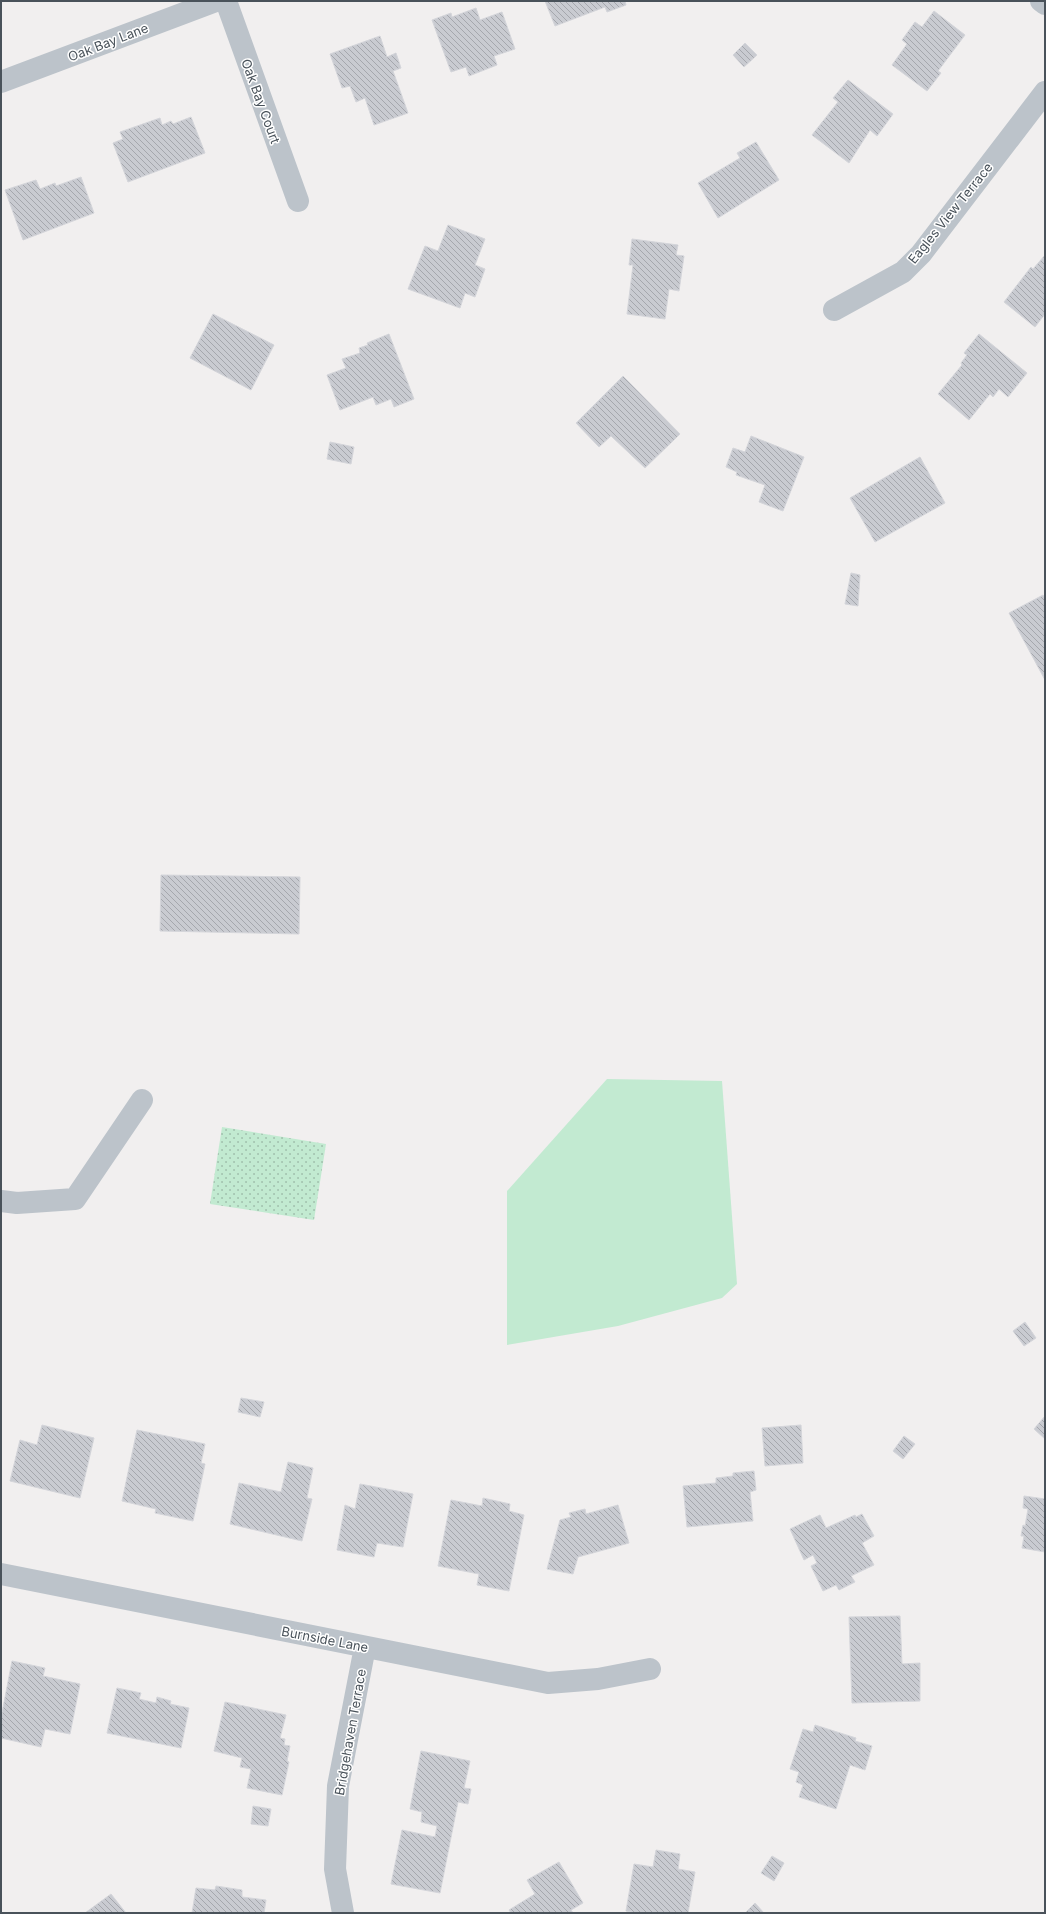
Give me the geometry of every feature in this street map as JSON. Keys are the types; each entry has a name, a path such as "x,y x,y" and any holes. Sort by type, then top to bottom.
{"street":[{"name":"Oak Bay Lane","path":"1,82 216,1"},
{"name":"Oak Bay Court","path":"226,1 298,202"},
{"path":"1041,1 1045,4"},
{"name":"Eagles View Terrace","path":"834,310 903,272 921,254 1045,92"},
{"path":"1,1201 17,1203 75,1199 142,1100"},
{"name":"Burnside Lane","path":"1,1574 548,1683 598,1680 650,1668"},
{"name":"Bridgehaven Terrace","path":"343,1913 335,1869 338,1786 365,1647"}],"green space":[{"path":"607,1079 722,1081 737,1284 722,1298 618,1326 507,1345 507,1191"},
{"path":"222,1127 326,1144 314,1220 210,1204"}],"building":[{"path":"545,1 625,1 626,5 607,12 605,7 555,26"},
{"path":"476,8 480,20 502,12 515,49 494,56 497,65 469,76 466,67 451,72 432,20 451,13 452,17"},
{"path":"934,11 965,35 938,71 941,73 927,91 892,65 907,44 902,40 915,22 922,27"},
{"path":"380,36 387,57 396,53 401,68 393,71 408,113 374,125 365,98 356,102 350,86 342,88 330,54"},
{"path":"745,43 757,55 744,67 733,55"},
{"path":"848,80 893,114 877,136 870,130 849,163 812,135 838,102 833,98"},
{"path":"191,117 205,153 128,182 113,143 123,139 120,132 160,118 162,125 171,121 173,124"},
{"path":"756,142 779,180 718,218 698,183 740,158 737,153"},
{"path":"81,177 94,213 23,240 5,190 36,180 40,189 55,183 56,186"},
{"path":"448,225 485,239 475,265 485,269 475,297 465,293 460,308 408,289 425,246 438,251"},
{"path":"632,239 678,245 676,255 684,256 679,291 669,289 665,319 627,314 633,265 629,265"},
{"path":"1045,255 1045,314 1035,327 1004,302 1031,267 1033,269"},
{"path":"213,314 274,345 251,390 190,358"},
{"path":"389,334 414,399 394,407 391,399 376,405 373,397 340,410 327,375 346,368 342,359 360,353 359,348"},
{"path":"979,334 1027,373 1008,397 999,389 993,397 990,394 969,420 938,394 962,365 961,363 967,355 964,353"},
{"path":"623,376 680,434 645,468 611,436 599,447 576,423"},
{"path":"751,436 804,457 783,511 759,502 765,485 736,475 737,472 726,467 733,448 745,452"},
{"path":"330,442 354,447 351,464 327,459"},
{"path":"920,457 945,503 875,542 850,498"},
{"path":"851,573 860,575 858,606 845,604"},
{"path":"1043,595 1045,598 1045,680 1009,613"},
{"path":"161,875 300,877 299,934 160,931"},
{"path":"1025,1322 1036,1338 1024,1346 1013,1331"},
{"path":"241,1398 264,1402 260,1417 238,1412"},
{"path":"1045,1416 1045,1439 1034,1429"},
{"path":"42,1425 94,1438 80,1498 10,1481 20,1440 37,1445"},
{"path":"801,1425 803,1463 765,1466 762,1428"},
{"path":"137,1430 205,1444 201,1463 205,1464 193,1521 155,1513 156,1509 122,1501"},
{"path":"904,1436 915,1444 903,1459 893,1451"},
{"path":"288,1462 313,1468 307,1498 312,1499 302,1541 230,1524 239,1483 281,1492"},
{"path":"754,1471 756,1490 750,1492 753,1521 687,1527 683,1486 716,1483 716,1478 733,1476 733,1473"},
{"path":"360,1484 413,1494 403,1547 377,1543 374,1557 337,1550 345,1505 355,1509"},
{"path":"1024,1496 1045,1499 1045,1552 1022,1548 1024,1536 1021,1536 1023,1525 1025,1526 1028,1509 1023,1508"},
{"path":"483,1498 510,1504 509,1511 524,1515 509,1591 477,1585 479,1574 438,1566 451,1500 482,1506"},
{"path":"618,1505 629,1543 578,1557 573,1574 547,1569 560,1520 571,1517 569,1513 585,1509 586,1514"},
{"path":"862,1514 874,1536 862,1543 874,1565 851,1576 855,1582 839,1590 836,1585 823,1591 811,1566 817,1563 813,1555 804,1560 790,1529 820,1515 826,1528 855,1515 856,1517"},
{"path":"900,1616 902,1664 920,1663 920,1701 852,1703 849,1617"},
{"path":"12,1661 45,1668 43,1676 80,1684 70,1734 45,1729 41,1747 1,1738 1,1718"},
{"path":"117,1688 141,1693 139,1699 156,1703 157,1697 171,1701 170,1704 189,1708 181,1748 107,1733"},
{"path":"225,1702 286,1715 280,1738 285,1739 284,1745 290,1746 287,1761 289,1762 282,1795 247,1788 251,1769 240,1767 242,1758 214,1751"},
{"path":"815,1725 856,1738 855,1741 872,1746 865,1770 850,1765 836,1809 799,1797 803,1785 796,1782 799,1772 790,1769 803,1729 813,1732"},
{"path":"421,1751 470,1761 464,1788 471,1789 468,1804 458,1802 440,1893 391,1884 402,1830 435,1837 437,1826 421,1822 422,1812 410,1809"},
{"path":"253,1806 271,1809 268,1826 251,1824"},
{"path":"656,1850 680,1854 678,1869 695,1872 688,1913 637,1913 626,1911 634,1864 653,1867"},
{"path":"772,1856 784,1863 774,1881 761,1873"},
{"path":"559,1862 583,1903 571,1910 573,1913 511,1913 509,1910 535,1894 527,1880"},
{"path":"216,1886 242,1890 242,1897 266,1900 264,1913 192,1913 196,1888 215,1890"},
{"path":"111,1894 126,1913 85,1913"},
{"path":"755,1903 764,1913 745,1913"}]}
